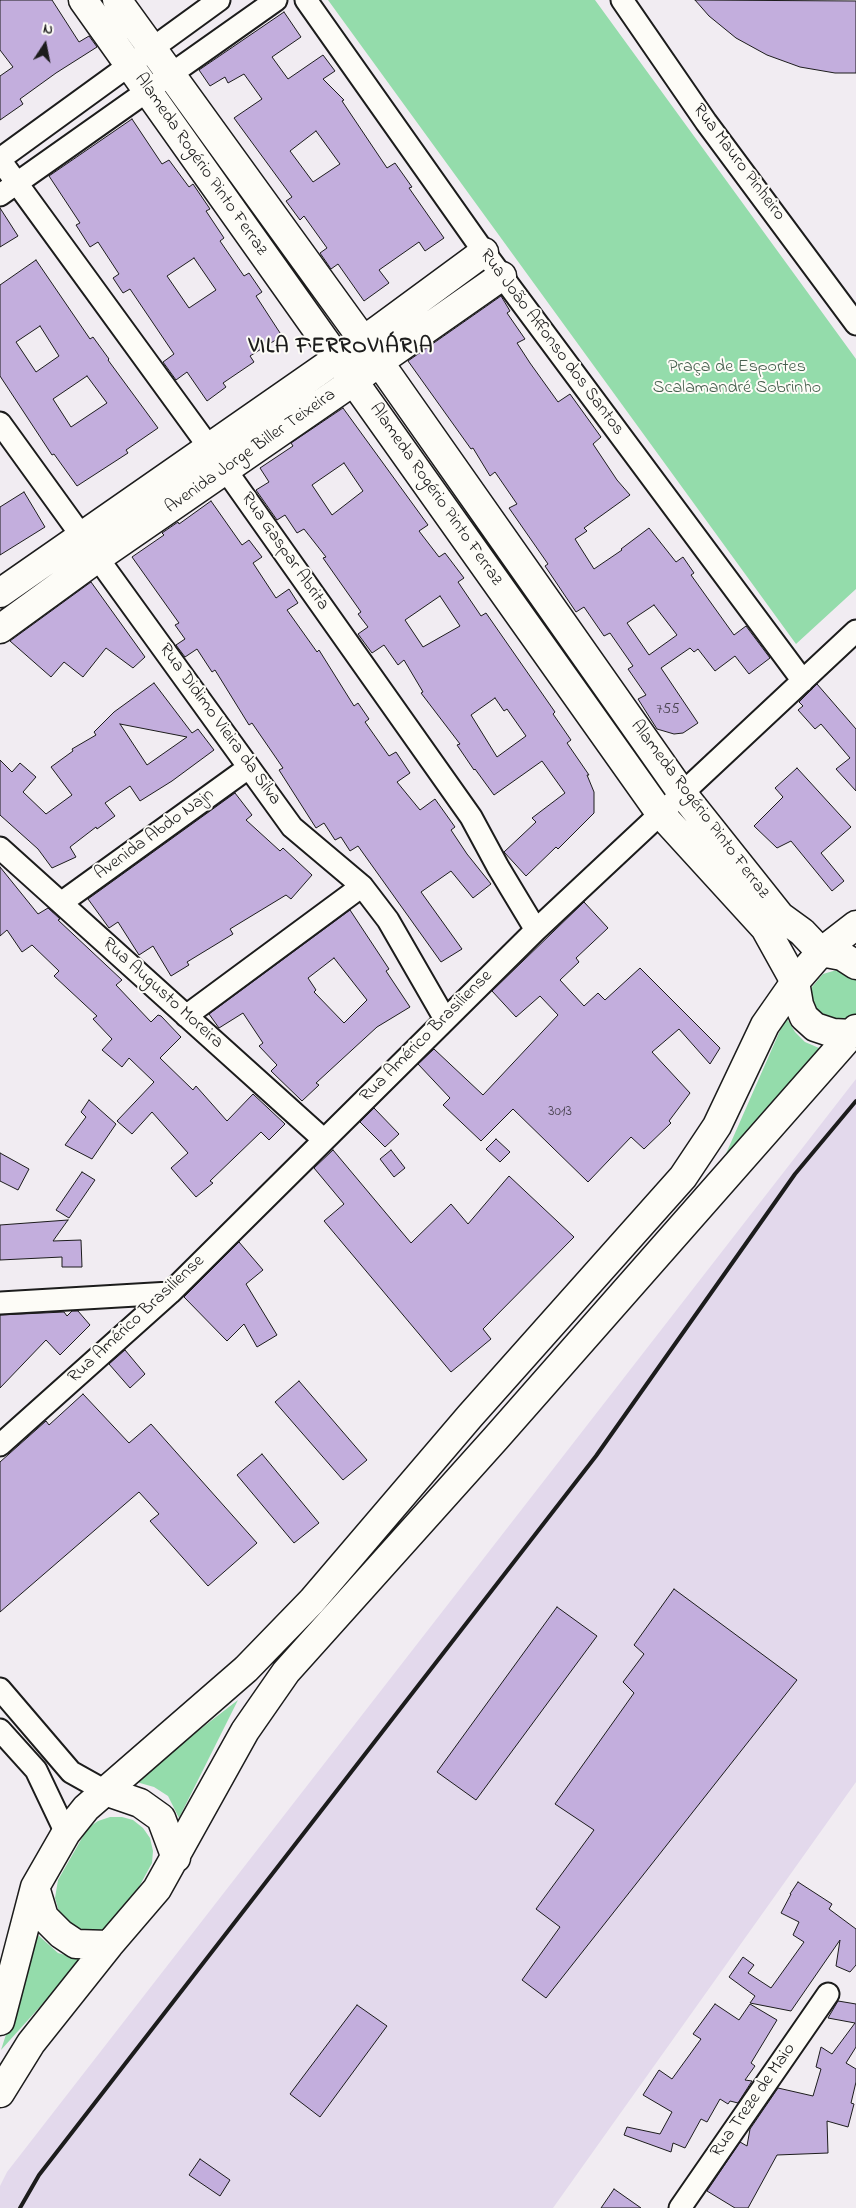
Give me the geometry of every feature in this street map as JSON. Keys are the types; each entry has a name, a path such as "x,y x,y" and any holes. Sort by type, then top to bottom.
{"street":[{"name":"Alameda Rogério Pinto Ferraz","path":"83,0 660,813 765,928 796,982"},
{"name":"Alameda Rogério Pinto Ferraz","path":"117,0 379,362 682,793 780,916 802,932 821,952"},
{"path":"0,160 219,0"},
{"path":"9,190 276,0"},
{"name":"Rua João Affonso dos Santos","path":"306,0 484,252 803,681"},
{"name":"Rua Mauro Pinheiro","path":"622,0 706,122 856,324"},
{"name":"Rua Gaspar Abrita","path":"0,160 9,190 226,469 471,816 498,867 536,930"},
{"name":"Avenida Jorge Biller Teixeira","path":"0,593 363,340 484,252"},
{"name":"Avenida Jorge Biller Teixeira","path":"0,629 502,276"},
{"name":"Rua Didimo Vieira da Silva","path":"0,424 80,536 99,558 292,827 362,886 388,920 445,1018"},
{"name":"Rua Américo Brasiliense","path":"0,1445 170,1293 445,1018 536,930 856,631"},
{"name":"Avenida Abdo Najn","path":"61,903 248,768"},
{"name":"Rua Augusto Moreira","path":"0,848 323,1139"},
{"path":"186,1016 362,886"},
{"path":"0,2021 35,1888 66,1833 86,1808 246,1669 312,1601 470,1416 683,1177 717,1126 765,1025 796,982 821,952 856,925"},
{"path":"821,952 842,956 856,965"},
{"path":"796,982 799,1005 804,1017 814,1028 833,1034 854,1031"},
{"path":"0,2093 31,2043 109,1945 157,1889 176,1858 245,1731 286,1672 548,1379 854,1031"},
{"path":"0,1303 170,1293"},
{"path":"0,1689 71,1772 105,1791 140,1803 161,1818 176,1858"},
{"path":"0,1730 36,1770 66,1833"},
{"path":"35,1888 44,1917 61,1934 76,1944 109,1945"},
{"name":"Rua Treze de Maio","path":"680,2208 828,1994"}],"shaded area":[{"path":"856,1079 856,1782 553,2208 0,2208 0,2186 7,2172"}],"green space":[{"name":"Praça de Esportes Scalamandré Sobrinho","path":"328,0 595,0 856,359 856,589 796,644"},
{"path":"840,969 856,976 856,1018 839,1024 815,1012 810,996 812,987 823,974"},
{"path":"786,1017 795,1032 805,1042 826,1051 721,1165"},
{"path":"238,1700 179,1818 168,1796 154,1787 133,1781"},
{"path":"110,1817 122,1817 133,1820 143,1828 150,1838 153,1851 152,1863 127,1909 111,1927 96,1933 68,1925 60,1915 55,1898 58,1880 88,1828 98,1821"},
{"path":"38,1935 58,1953 82,1960 1,2050"}],"building":[{"path":"0,0 52,0 79,42 89,36 97,47 20,99 23,104 0,120 0,76 13,67 0,50"},
{"path":"695,0 856,1 856,73 835,73 800,67 767,55 736,38 709,16"},
{"path":"284,12 301,37 272,57 288,79 323,55 335,71 323,79 344,100 342,101 387,168 395,163 412,187 409,188 444,238 425,251 419,242 379,270 389,283 364,301 338,264 331,269 320,253 327,248 304,216 300,220 286,201 292,197 234,118 262,99 244,74 228,83 225,77 210,86 199,70","holes":["316,131 340,164 313,182 290,151"]},
{"path":"132,119 162,164 169,160 189,187 193,184 210,209 206,211 224,238 220,241 244,276 249,273 262,292 256,296 282,336 250,356 254,362 223,383 226,387 207,401 187,372 176,380 163,362 174,354 130,289 123,293 113,278 119,274 98,242 90,247 76,225 80,223 49,176","holes":["194,258 216,290 189,308 167,276"]},
{"path":"0,208 18,236 0,247"},
{"path":"36,260 90,339 93,337 158,428 126,450 128,453 77,486 54,454 52,455 0,376 0,285","holes":["40,326 59,356 36,372 16,342","87,376 107,403 71,427 53,399"]},
{"path":"501,296 510,311 507,313 525,339 517,343 558,402 570,394 601,437 593,444 617,480 630,495 584,528 587,531 575,539 594,569 622,550 649,528 676,562 683,557 694,573 691,575 734,635 746,626 770,658 749,674 735,656 715,671 698,649 694,652 690,648 661,668 698,723 683,733 674,734 657,729 638,699 646,695 628,669 633,666 610,633 604,636 584,607 576,612 545,566 548,564 509,508 517,504 495,472 490,476 473,448 471,449 408,361","holes":["654,605 677,635 649,655 627,623"]},
{"path":"343,408 428,525 419,531 439,557 445,553 464,578 458,582 481,616 486,613 555,712 553,714 571,740 567,743 589,775 587,775 594,792 594,813 558,849 556,847 526,876 504,852 536,822 532,818 565,793 542,761 494,795 457,745 460,744 421,693 423,692 404,660 398,665 384,645 372,653 358,634 368,627 358,614 361,612 323,558 326,557 304,529 297,533 285,515 277,520 256,490 269,482 260,468 293,446 291,443","holes":["344,463 363,491 332,515 312,485","440,596 460,626 423,647 405,620","495,698 504,711 507,709 526,736 497,757 471,715"]},
{"path":"24,492 45,527 0,555 0,507"},
{"path":"211,501 242,545 249,540 262,557 253,563 276,598 289,589 298,603 287,610 317,652 319,650 354,706 358,703 369,719 365,722 389,756 396,752 410,773 397,782 420,810 435,799 455,827 451,830 491,884 473,898 451,871 421,892 462,949 441,962 358,846 350,851 341,837 335,840 324,823 316,828 279,770 283,768 252,723 249,725 215,670 212,672 197,649 185,657 176,645 185,639 175,625 179,623 132,557 164,535 162,533 178,522 179,524"},
{"path":"91,582 145,657 133,668 106,648 83,677 64,662 51,677 10,641"},
{"path":"154,683 192,733 198,729 214,750 172,781 140,801 130,786 105,803 115,816 97,829 96,827 70,847 76,857 52,868 38,849 0,815 0,760 12,772 20,763 36,777 23,792 46,814 72,795 51,767 73,751 72,749 96,735 94,732 114,712","holes":["120,724 187,737 147,765"]},
{"path":"817,684 856,729 856,791 836,769 850,758 821,724 815,729 798,710 803,706 799,702"},
{"path":"797,768 851,827 821,853 844,881 832,891 791,841 777,848 754,826 783,797 775,788"},
{"path":"235,793 252,815 246,820 280,851 283,848 312,875 291,899 286,895 230,929 233,934 187,962 189,965 171,976 153,946 139,955 118,922 109,928 88,899"},
{"path":"0,867 38,914 48,908 60,919 58,920 122,980 116,985 151,1022 158,1015 161,1016 181,1037 160,1058 193,1090 196,1086 227,1121 253,1094 285,1124 269,1140 261,1132 210,1181 213,1183 196,1197 171,1168 188,1153 152,1112 132,1134 117,1121 154,1082 129,1058 122,1067 102,1050 112,1039 93,1019 97,1016 54,976 59,971 32,945 22,952 7,930 0,936"},
{"path":"584,902 608,928 576,958 579,962 560,980 584,1006 598,993 605,1000 640,968 720,1048 710,1064 679,1029 652,1052 690,1093 669,1121 671,1123 644,1149 631,1137 588,1182 513,1109 481,1141 443,1105 450,1098 418,1064 434,1049 483,1095 558,1015 540,996 516,1017 492,991"},
{"path":"350,910 389,969 386,971 410,1007 377,1027 316,1083 319,1085 302,1101 271,1071 277,1065 259,1046 263,1043 243,1013 219,1028 209,1014","holes":["334,958 367,1000 344,1023 314,992 316,990 308,978"]},
{"path":"89,1100 116,1124 92,1159 65,1145 86,1117 81,1112"},
{"path":"374,1108 399,1134 385,1147 360,1122"},
{"path":"496,1139 510,1152 500,1162 486,1149"},
{"path":"333,1150 411,1243 451,1204 468,1224 509,1176 574,1237 483,1329 491,1339 451,1372 324,1221 344,1204 314,1168"},
{"path":"391,1150 405,1168 394,1177 380,1159"},
{"path":"0,1153 29,1169 18,1190 0,1181"},
{"path":"82,1172 95,1180 69,1218 56,1210"},
{"path":"68,1220 53,1241 81,1240 82,1267 62,1267 62,1257 0,1260 0,1225"},
{"path":"239,1242 263,1270 246,1284 277,1335 257,1347 244,1324 227,1341 184,1297"},
{"path":"72,1311 78,1311 90,1325 60,1355 46,1340 0,1388 0,1315 64,1312 67,1316"},
{"path":"125,1350 145,1374 130,1388 109,1364"},
{"path":"299,1381 367,1460 343,1480 275,1402"},
{"path":"83,1394 129,1443 151,1424 257,1543 208,1586 150,1521 159,1514 139,1492 0,1612 0,1462 46,1421 49,1425"},
{"path":"262,1454 319,1523 294,1543 237,1475"},
{"path":"674,1589 797,1680 546,1998 522,1980 560,1927 536,1909 594,1830 555,1804 634,1693 623,1682 644,1654 634,1645"},
{"path":"557,1607 597,1636 476,1800 437,1772"},
{"path":"798,1882 832,1904 829,1909 856,1929 856,1965 850,1972 836,1966 840,1940 791,2011 750,2003 755,1996 729,1977 743,1957 754,1965 748,1973 771,1988 804,1942 793,1935 799,1922 781,1913"},
{"path":"838,2001 856,2004 856,2047 846,2063 856,2069 856,2082 851,2103 854,2104 848,2127 827,2121 828,2153 777,2155 748,2208 735,2208 707,2191 740,2142 747,2146 750,2129 778,2088 813,2096 821,2069 816,2067 821,2047 832,2054 855,2023 828,2018"},
{"path":"715,2004 739,2020 750,2004 777,2020 751,2063 755,2066 745,2080 752,2081 738,2103 730,2101 728,2104 720,2099 707,2122 701,2119 685,2148 673,2143 671,2152 624,2135 627,2127 660,2134 672,2112 643,2095 659,2070 672,2079 701,2039 693,2034"},
{"path":"357,2005 387,2026 320,2117 290,2094"},
{"path":"200,2159 230,2180 220,2196 189,2175"},
{"path":"614,2189 641,2208 601,2208"}],"railway":[{"path":"20,2208 39,2175 596,1456 795,1174 856,1101"}],"district":[{"name":"VILA FERROVIÁRIA","path":"341,348"}]}
